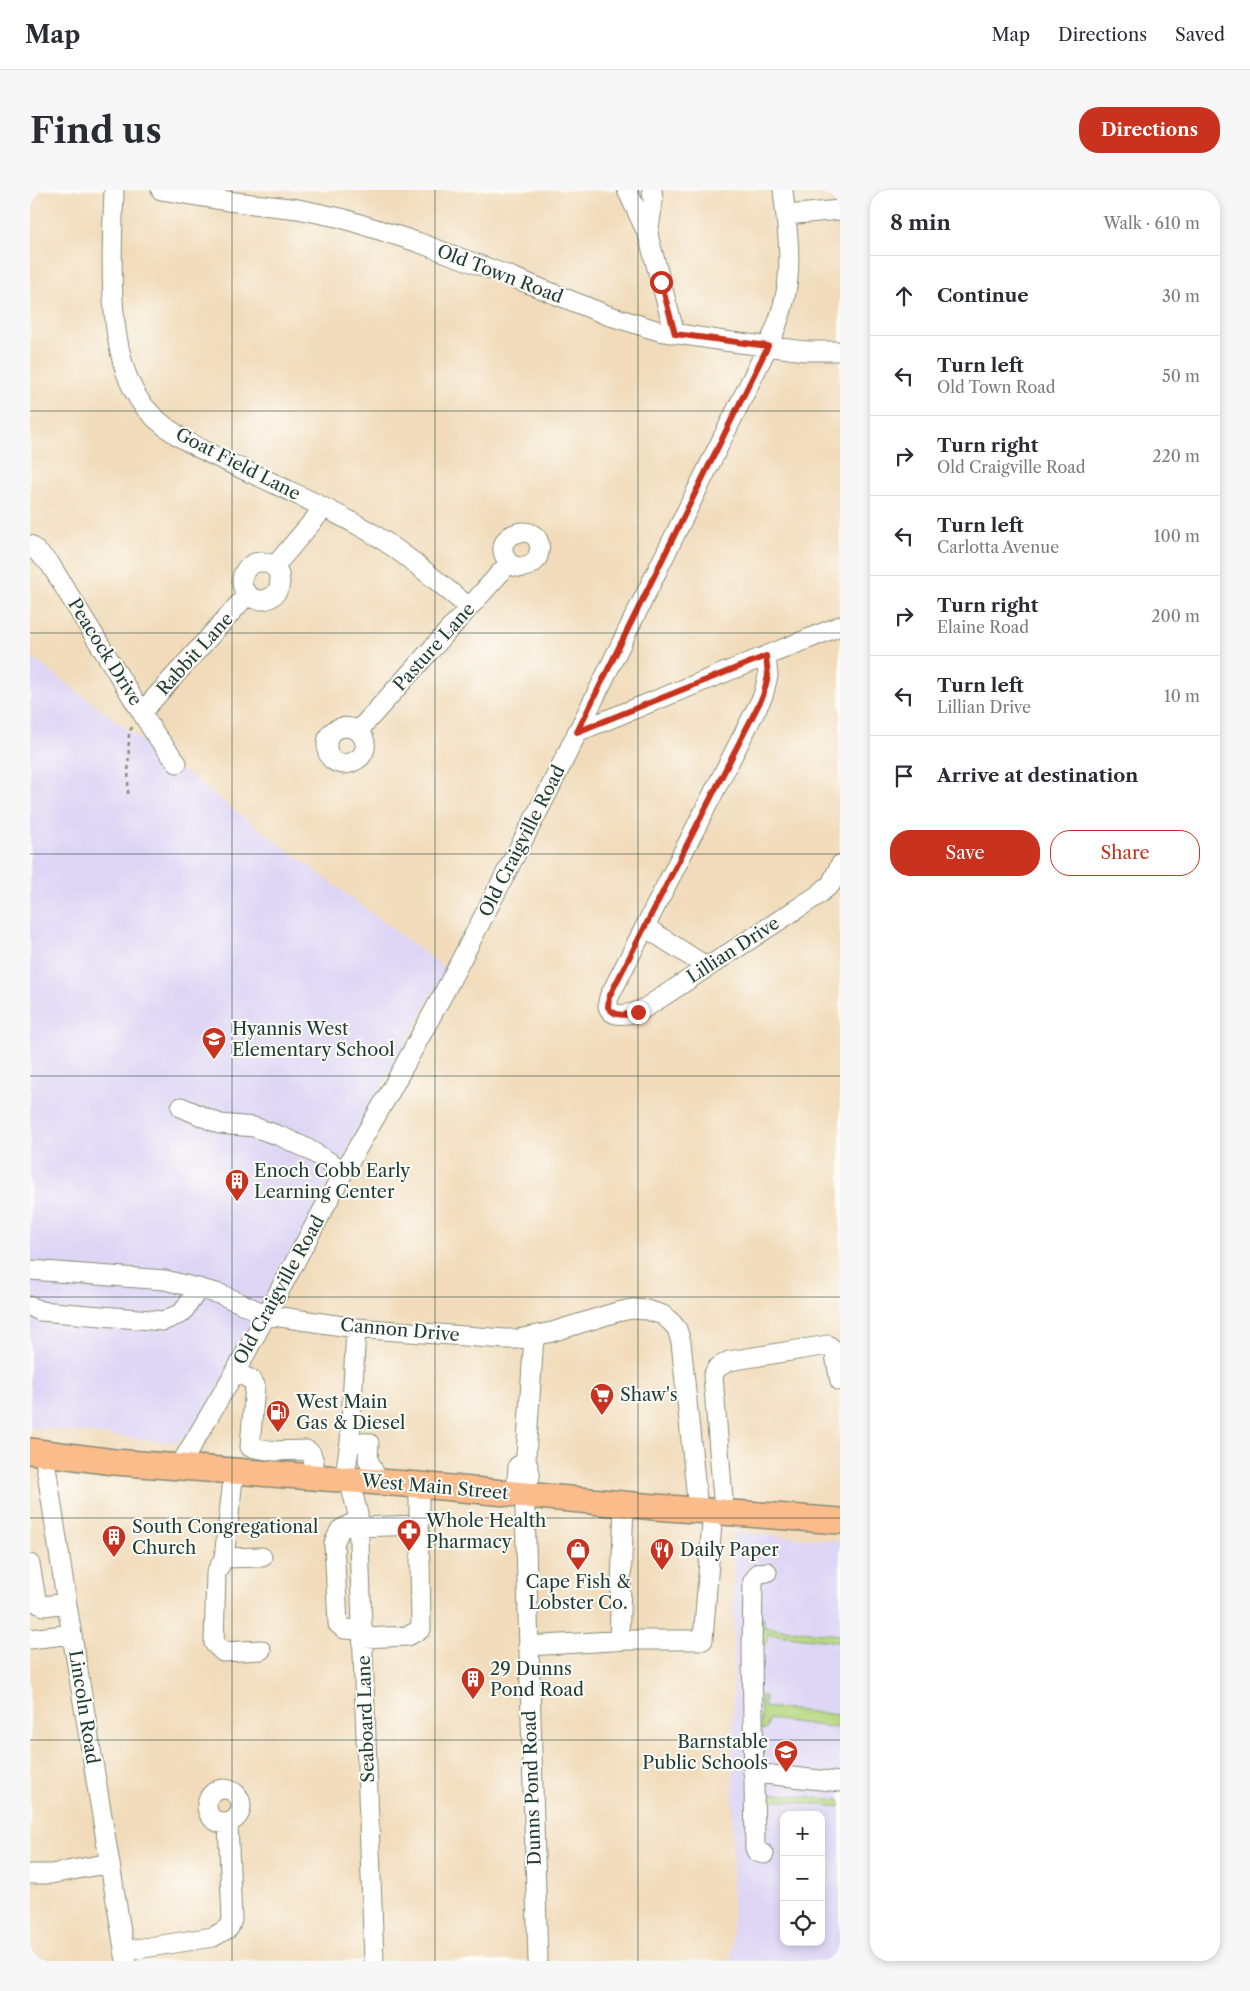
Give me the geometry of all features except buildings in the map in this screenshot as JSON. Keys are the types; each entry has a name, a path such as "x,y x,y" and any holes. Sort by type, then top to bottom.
{"main road":[{"name":"West Main Street","path":"37,1452 114,1462 524,1491 624,1504 840,1521"}],"street":[{"name":"Goat Field Lane","path":"114,190 114,317 123,365 138,398 148,411 174,432 240,468 364,528 385,541 469,607"},
{"name":"Old Town Road","path":"161,190 214,200 306,210 341,218 418,242 606,315 645,327 675,334 806,351 840,351"},
{"path":"627,190 648,235 675,334"},
{"path":"648,235 653,201 652,190"},
{"name":"Old Craigville Road","path":"179,1467 267,1315 344,1171 392,1090 447,987 577,732 768,346 783,308 788,288 790,260 783,190"},
{"path":"786,215 840,210"},
{"path":"274,567 324,508"},
{"name":"Peacock Drive","path":"30,545 50,564 155,734 176,763"},
{"path":"263,562 274,567 280,578 279,587 275,594 268,599 259,600 248,595 243,588 242,581 243,573 248,566 263,562"},
{"name":"Pasture Lane","path":"358,730 509,563"},
{"name":"Rabbit Lane","path":"142,712 248,595"},
{"path":"577,732 840,626"},
{"path":"708,967 645,927 763,696 768,676 766,656"},
{"name":"Lillian Drive","path":"645,927 609,997 608,1007 613,1013 621,1015 638,1012 818,895 835,887 840,865"},
{"path":"182,1107 220,1124 254,1127 280,1136 306,1148 344,1171"},
{"name":"Cannon Drive","path":"30,1270 165,1280 220,1294 267,1315 356,1328 505,1339 534,1336 632,1309 647,1310 663,1316 677,1329 712,1510"},
{"path":"30,1306 40,1311 163,1321 182,1313 199,1288"},
{"path":"356,1328 360,1443 378,1481"},
{"name":"Dunns Pond Road","path":"534,1336 526,1462 518,1466 517,1479 524,1491 538,1961"},
{"path":"528,1646 619,1640 703,1640 712,1510 713,1376 717,1368 729,1361 828,1345 834,1350 840,1381"},
{"path":"235,1372 250,1379 255,1385 248,1444 250,1447 240,1471 224,1558 216,1573 214,1643 224,1652 261,1650"},
{"name":"Seaboard Lane","path":"360,1443 346,1468 358,1523 374,1961"},
{"path":"250,1447 275,1450 306,1450 311,1453 314,1462 313,1476"},
{"name":"Lincoln Road","path":"37,1452 72,1634 125,1956"},
{"path":"419,1484 421,1628 408,1636 363,1634 344,1629 338,1624 334,1543 340,1530 358,1523 419,1526"},
{"path":"619,1640 624,1504"},
{"path":"224,1558 262,1558"},
{"path":"30,1564 36,1599 39,1604 44,1606 66,1603"},
{"path":"764,1854 757,1852 755,1848 759,1817 753,1772 759,1737 753,1581 759,1573 767,1572"},
{"path":"30,1639 72,1634"},
{"path":"753,1772 840,1782"},
{"path":"125,1956 213,1937 229,1928 232,1920 228,1823"},
{"path":"30,1874 51,1874 110,1863"}],"path":[{"path":"128,794 129,732 142,712"}],"shaded area":[{"name":"Hyannis West Elementary School","path":"30,656 446,969 197,1427 186,1437 178,1441 168,1442 30,1427"},
{"name":"Barnstable Public Schools","path":"734,1532 840,1541 840,1961 732,1961"}],"green space":[{"path":"762,1616 764,1618 764,1627 840,1635 840,1642 768,1634 766,1643 761,1644"},
{"path":"760,1696 765,1696 764,1707 840,1715 840,1728 769,1719 766,1730 761,1730"},
{"path":"760,1783 766,1783 766,1793 840,1800 840,1807 765,1799 764,1807"}],"place":[{"name":"Hyannis West Elementary School","path":"214,1060"},
{"name":"Enoch Cobb Early Learning Center","path":"237,1202"},
{"name":"Shaw's","path":"602,1416"},
{"name":"West Main Gas & Diesel","path":"278,1433"},
{"name":"Whole Health Pharmacy","path":"409,1552"},
{"name":"South Congregational Church","path":"114,1558"},
{"name":"Cape Fish & Lobster Co.","path":"578,1571"},
{"name":"Daily Paper","path":"662,1571"},
{"name":"29 Dunns Pond Road","path":"473,1700"},
{"name":"Barnstable Public Schools","path":"786,1773"}],"route":[{"path":"638,1012 621,1015 613,1013 608,1007 609,997 763,696 768,676 766,656 621,716 577,732 768,346 675,334 661,282"}]}
